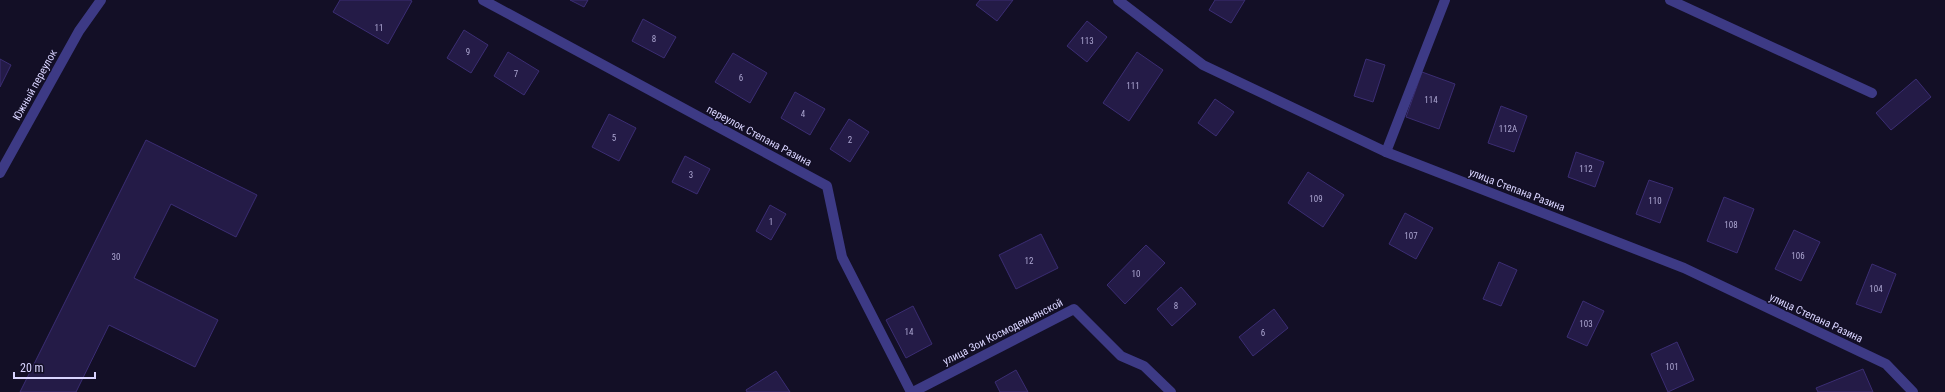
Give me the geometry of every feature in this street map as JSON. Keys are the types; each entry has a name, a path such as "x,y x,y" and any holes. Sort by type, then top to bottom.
{"street":[{"name":"Южный переулок","path":"0,173 79,31 101,0"},
{"name":"переулок Степана Разина","path":"483,0 827,186 842,257 912,392"},
{"name":"улица Степана Разина","path":"1118,0 1202,65 1386,152 1684,268 1886,364 1913,392"},
{"path":"1386,152 1445,0"},
{"path":"1670,0 1872,93"},
{"name":"улица Зои Космодемьянской","path":"912,392 1074,309 1121,356 1144,366 1172,392"}],"building":[{"path":"340,0 412,1 388,44 333,12"},
{"path":"570,0 588,0 584,7"},
{"path":"980,0 1013,0 997,21 976,5"},
{"path":"1215,0 1245,0 1231,23 1209,10"},
{"path":"643,19 676,37 664,58 632,41"},
{"path":"1087,21 1107,37 1087,62 1067,46"},
{"path":"464,30 488,45 471,73 447,58"},
{"path":"508,52 539,71 524,95 494,76"},
{"path":"1137,52 1163,70 1129,121 1103,103"},
{"path":"733,53 767,73 750,103 715,82"},
{"path":"0,59 11,65 0,87"},
{"path":"1366,59 1385,65 1373,102 1354,96"},
{"path":"1422,72 1455,84 1439,129 1406,117"},
{"path":"1916,79 1931,97 1891,130 1876,113"},
{"path":"795,92 825,109 810,135 781,118"},
{"path":"1215,99 1234,112 1216,136 1198,123"},
{"path":"1501,106 1527,116 1514,152 1488,143"},
{"path":"609,114 636,128 619,161 592,147"},
{"path":"849,119 869,132 850,162 830,149"},
{"path":"146,140 257,195 236,237 171,204 134,278 218,320 195,367 109,325 76,392 20,392"},
{"path":"1576,152 1604,162 1595,187 1568,177"},
{"path":"685,156 710,169 697,194 672,182"},
{"path":"1308,172 1344,195 1323,227 1288,203"},
{"path":"1649,180 1673,188 1660,223 1636,214"},
{"path":"1724,197 1754,209 1737,253 1707,241"},
{"path":"770,205 786,214 771,240 756,231"},
{"path":"1405,213 1433,228 1416,259 1389,244"},
{"path":"1794,230 1820,242 1801,281 1775,269"},
{"path":"1041,234 1058,268 1016,289 999,255"},
{"path":"1146,245 1165,263 1125,304 1107,285"},
{"path":"1499,262 1517,270 1501,306 1483,299"},
{"path":"1872,264 1896,274 1881,313 1856,304"},
{"path":"1181,287 1196,304 1172,326 1157,309"},
{"path":"1583,301 1604,311 1587,346 1567,337"},
{"path":"913,306 932,344 906,358 886,320"},
{"path":"1274,309 1288,328 1253,356 1239,337"},
{"path":"1677,342 1694,380 1668,392 1651,354"},
{"path":"1863,369 1873,392 1818,392 1816,388"},
{"path":"1016,370 1028,392 1000,392 995,382"},
{"path":"776,371 790,392 747,392 746,390"}]}
